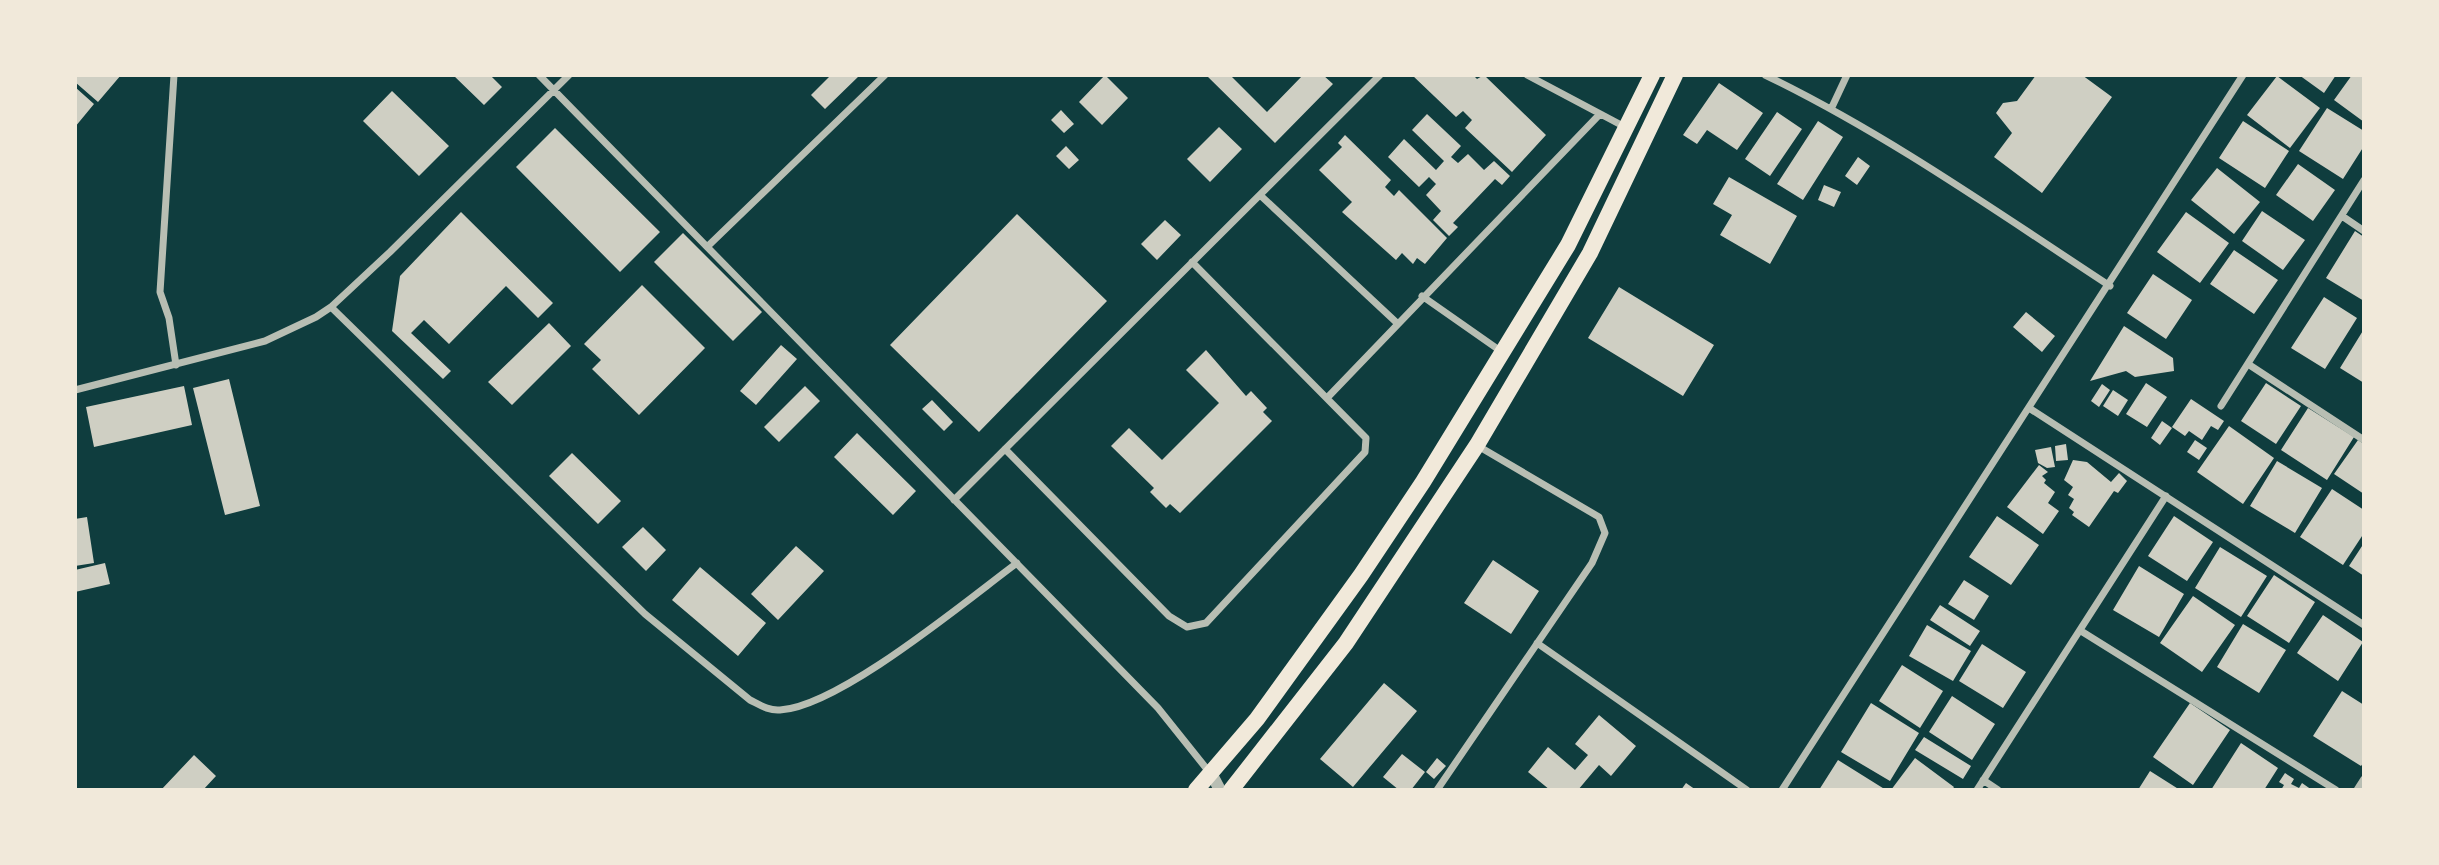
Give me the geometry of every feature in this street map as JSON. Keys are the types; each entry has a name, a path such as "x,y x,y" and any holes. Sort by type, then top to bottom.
{"highway":[{"path":"1196,790 1257,719 1362,575 1568,245 1652,75"},
{"path":"1231,790 1346,643 1477,446 1590,253 1675,75"}],"street":[{"path":"174,75 160,292 169,318 176,365"},
{"path":"539,75 1158,708 1211,773 1220,790"},
{"path":"75,390 265,341 294,329 331,307 569,75"},
{"path":"708,246 885,75"},
{"path":"954,500 1380,75"},
{"path":"1527,75 1599,116 1626,127"},
{"path":"1765,75 1832,107 2110,286"},
{"path":"1832,107 1847,75"},
{"path":"1782,790 2110,286 2243,75"},
{"path":"1327,398 1422,296 1599,116"},
{"path":"2221,406 2364,180"},
{"path":"1259,195 1397,323"},
{"path":"2342,216 2364,231"},
{"path":"1005,449 1169,616 1187,627 1206,622 1365,452 1366,438 1192,262"},
{"path":"1422,296 1503,353"},
{"path":"331,307 645,614 750,701 770,710 792,709 811,702 871,669 1017,563"},
{"path":"2248,365 2364,440"},
{"path":"2029,408 2364,625"},
{"path":"1437,790 1592,563 1605,533 1599,517 1477,446"},
{"path":"1977,790 2165,496"},
{"path":"2081,631 2336,790"},
{"path":"1537,643 1746,790"},
{"path":"2357,790 2364,779"},
{"path":"1983,780 1998,790"}],"building":[{"path":"75,75 121,75 98,102 75,82"},
{"path":"453,75 490,75 502,87 484,105"},
{"path":"831,75 860,75 825,109 811,95"},
{"path":"1105,75 1128,98 1102,125 1079,102"},
{"path":"1206,75 1230,75 1267,112 1303,75 1323,75 1333,84 1275,143"},
{"path":"1412,75 1473,75 1477,79 1484,75 1546,135 1512,172 1465,128 1472,120 1463,111 1456,117"},
{"path":"2036,75 2082,75 2112,97 2042,193 1994,157 2012,133 1996,113 2003,103 2017,101"},
{"path":"2299,75 2336,75 2324,93"},
{"path":"2352,75 2364,75 2364,122 2334,100"},
{"path":"2277,76 2320,108 2290,148 2247,115"},
{"path":"1719,83 1763,113 1737,150 1707,130 1697,144 1683,135"},
{"path":"75,87 94,104 75,127"},
{"path":"392,91 449,146 419,176 363,121"},
{"path":"2327,108 2364,131 2364,146 2343,179 2299,151"},
{"path":"1061,110 1074,124 1064,133 1051,120"},
{"path":"1777,112 1802,129 1770,176 1745,159"},
{"path":"1427,114 1461,146 1451,157 1458,163 1468,154 1484,170 1494,161 1510,176 1502,185 1495,179 1453,223 1458,227 1449,236 1433,220 1441,211 1426,195 1436,184 1429,177 1419,187 1388,157 1404,139 1436,170 1444,161 1412,130"},
{"path":"1818,121 1843,137 1803,200 1777,184"},
{"path":"2243,121 2289,151 2265,188 2219,158"},
{"path":"1219,127 1242,149 1210,182 1187,159"},
{"path":"555,128 660,232 620,272 516,167"},
{"path":"1345,135 1391,180 1385,187 1394,196 1399,190 1447,238 1425,264 1417,258 1413,264 1402,253 1396,260 1342,212 1352,202 1319,170 1342,147 1338,143"},
{"path":"1066,146 1079,160 1069,169 1056,156"},
{"path":"1858,157 1870,166 1857,185 1845,176"},
{"path":"2298,164 2335,190 2313,221 2276,195"},
{"path":"2217,168 2260,202 2234,234 2191,200"},
{"path":"1729,177 1797,216 1770,264 1720,235 1732,215 1713,204"},
{"path":"1824,185 1841,192 1834,207 1818,200"},
{"path":"2262,211 2305,240 2283,270 2242,241"},
{"path":"461,212 553,303 538,318 506,286 449,344 424,320 411,333 451,371 443,379 392,331 400,276"},
{"path":"2186,212 2229,243 2200,283 2157,252"},
{"path":"1017,214 1107,301 979,432 890,345"},
{"path":"1165,220 1181,235 1157,260 1141,244"},
{"path":"2355,231 2364,237 2364,301 2326,278"},
{"path":"683,233 762,312 733,341 654,262"},
{"path":"2234,250 2278,280 2254,314 2210,284"},
{"path":"2153,274 2192,300 2166,339 2127,313"},
{"path":"642,285 705,348 639,415 592,369 601,360 584,344"},
{"path":"1619,287 1714,345 1683,396 1588,338"},
{"path":"2324,297 2357,318 2325,369 2291,348"},
{"path":"2026,312 2055,336 2042,352 2013,327"},
{"path":"549,323 571,346 512,405 488,382"},
{"path":"2124,326 2173,358 2174,371 2135,377 2126,371 2090,381"},
{"path":"2364,329 2364,383 2340,368"},
{"path":"781,345 797,359 756,405 740,391"},
{"path":"1206,350 1246,396 1251,391 1267,408 1263,412 1272,421 1180,513 1170,504 1166,508 1150,492 1154,488 1111,446 1129,428 1162,460 1219,403 1186,370"},
{"path":"229,379 260,506 225,515 193,388"},
{"path":"2146,383 2167,397 2147,427 2126,414"},
{"path":"2266,383 2301,406 2276,444 2241,421"},
{"path":"2102,384 2110,390 2099,407 2091,401"},
{"path":"184,386 192,425 94,447 86,407"},
{"path":"805,386 820,401 779,442 764,427"},
{"path":"2113,390 2128,400 2118,416 2103,406"},
{"path":"2191,399 2224,421 2218,430 2211,426 2202,440 2189,431 2185,436 2172,427"},
{"path":"932,400 953,422 944,431 922,409"},
{"path":"2308,408 2354,437 2327,480 2281,450"},
{"path":"2162,421 2172,428 2160,445 2151,438"},
{"path":"2229,426 2274,458 2243,504 2197,472"},
{"path":"857,433 916,491 893,515 834,457"},
{"path":"2195,440 2207,448 2199,460 2187,452"},
{"path":"2358,440 2364,444 2364,494 2334,474"},
{"path":"2066,444 2068,460 2056,461 2055,446"},
{"path":"2051,447 2055,467 2047,468 2038,463 2035,450"},
{"path":"572,453 621,501 598,524 549,476"},
{"path":"2073,460 2087,462 2111,482 2119,473 2127,481 2118,493 2114,491 2089,527 2072,515 2074,512 2069,508 2074,499 2068,495 2073,487 2064,480"},
{"path":"2277,461 2322,488 2295,533 2250,506"},
{"path":"2039,465 2048,472 2042,476 2046,480 2044,483 2055,492 2048,503 2059,511 2043,534 2007,507"},
{"path":"2332,489 2364,510 2364,533 2343,565 2300,537"},
{"path":"1997,516 2039,545 2011,585 1969,557"},
{"path":"2174,516 2213,542 2187,581 2148,556"},
{"path":"87,517 94,563 75,566 75,519"},
{"path":"643,527 666,550 646,571 622,547"},
{"path":"2364,543 2364,576 2349,566"},
{"path":"796,546 824,571 778,620 751,594"},
{"path":"2220,547 2267,576 2241,617 2195,588"},
{"path":"1493,560 1539,591 1511,634 1464,603"},
{"path":"105,563 110,584 75,592 75,570"},
{"path":"2139,566 2184,594 2159,637 2113,610"},
{"path":"700,567 766,623 738,656 672,600"},
{"path":"2274,575 2315,602 2289,643 2247,616"},
{"path":"1964,580 1989,596 1974,620 1948,604"},
{"path":"2193,596 2235,625 2202,672 2160,643"},
{"path":"1940,605 1980,631 1970,646 1930,620"},
{"path":"2323,615 2363,642 2338,681 2297,653"},
{"path":"2243,624 2286,650 2259,693 2217,667"},
{"path":"1927,625 1971,651 1953,681 1909,656"},
{"path":"1982,644 2026,672 2003,708 1959,681"},
{"path":"1902,665 1943,691 1920,728 1879,701"},
{"path":"1384,683 1417,711 1353,787 1320,759"},
{"path":"2342,691 2364,705 2364,762 2361,766 2313,736"},
{"path":"1952,696 1995,724 1972,760 1929,732"},
{"path":"1871,703 1919,733 1890,781 1841,752"},
{"path":"2190,703 2230,730 2193,785 2153,757"},
{"path":"1599,715 1636,746 1611,776 1599,765 1578,790 1550,790 1528,772 1548,747 1575,770 1588,755 1575,744"},
{"path":"1924,737 1971,766 1963,779 1915,750"},
{"path":"2241,743 2278,768 2264,790 2211,790"},
{"path":"1402,754 1425,772 1411,790 1399,790 1383,777"},
{"path":"194,755 216,776 203,790 161,790"},
{"path":"1437,758 1446,766 1434,779 1426,772"},
{"path":"1915,758 1954,787 1952,790 1891,790"},
{"path":"1838,760 1886,790 1819,790"},
{"path":"2150,771 2180,790 2138,790"},
{"path":"2285,773 2294,779 2291,784 2299,788 2302,783 2312,790 2281,790 2284,785 2279,782"},
{"path":"1686,783 1696,790 1681,790"}]}
